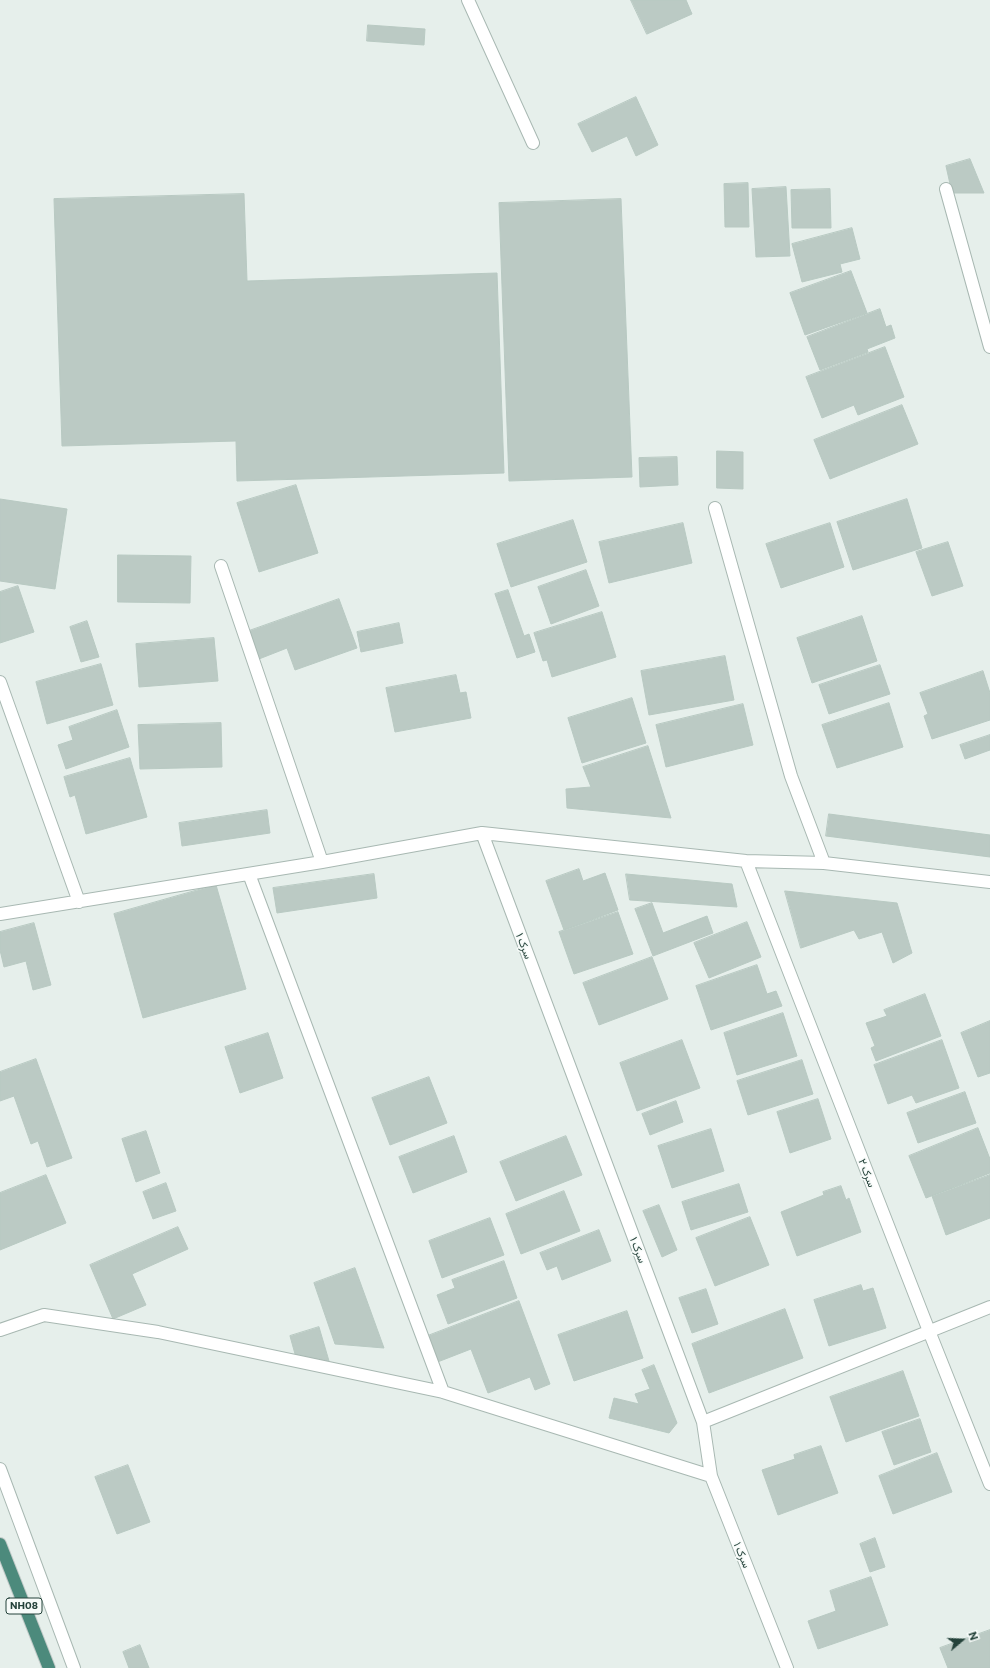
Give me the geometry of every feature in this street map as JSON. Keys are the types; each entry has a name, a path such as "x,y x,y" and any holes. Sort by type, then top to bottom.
{"highway":[{"name":"NH08","path":"0,1544 49,1668"}],"street":[{"path":"468,0 533,143"},
{"path":"946,189 990,347"},
{"path":"715,508 791,776 824,863"},
{"path":"221,566 322,862"},
{"path":"0,682 79,902"},
{"path":"0,914 322,862 482,833 746,861 824,863 990,882"},
{"name":"سرک ۱","path":"482,833 703,1422 711,1476 787,1668"},
{"name":"سرک ۲","path":"746,861 990,1484"},
{"path":"249,874 443,1392"},
{"path":"703,1422 990,1307"},
{"path":"0,1330 44,1314 158,1332 443,1392 711,1476"},
{"path":"0,1469 74,1668"}],"building":[{"path":"631,0 686,0 692,14 647,34"},
{"path":"368,25 425,29 424,45 367,41"},
{"path":"636,97 658,145 636,156 627,136 592,152 578,124"},
{"path":"970,159 984,193 952,193 946,166"},
{"path":"748,183 749,227 725,227 724,184"},
{"path":"786,187 790,256 756,257 752,189"},
{"path":"830,189 831,228 792,228 791,190"},
{"path":"244,194 247,281 497,273 504,473 237,481 236,441 62,446 54,199"},
{"path":"621,199 632,477 509,481 499,203"},
{"path":"852,228 860,259 840,264 842,272 802,282 792,244"},
{"path":"851,271 867,313 805,335 790,293"},
{"path":"880,309 886,327 891,325 895,338 867,349 868,352 820,370 807,337"},
{"path":"885,347 904,397 858,415 854,405 822,418 806,377"},
{"path":"902,405 918,444 830,479 814,440"},
{"path":"717,451 743,452 743,489 717,488"},
{"path":"677,457 678,485 640,487 639,458"},
{"path":"296,485 318,553 259,572 237,503"},
{"path":"0,499 67,509 55,589 0,581"},
{"path":"907,499 922,548 853,570 837,522"},
{"path":"573,520 587,562 511,587 497,544"},
{"path":"683,523 692,563 609,583 599,542"},
{"path":"830,523 844,567 781,588 766,544"},
{"path":"948,542 963,586 932,596 916,552"},
{"path":"118,555 191,556 190,603 118,602"},
{"path":"586,570 599,606 551,624 538,587"},
{"path":"18,586 34,632 0,643 0,592"},
{"path":"508,590 524,636 529,634 535,652 517,658 495,594"},
{"path":"339,599 357,648 295,670 287,648 259,659 249,631"},
{"path":"602,612 616,657 552,677 547,660 543,661 534,633"},
{"path":"862,616 877,661 812,683 797,638"},
{"path":"87,621 99,657 81,662 70,627"},
{"path":"399,623 403,643 361,652 357,632"},
{"path":"214,638 218,681 139,687 136,644"},
{"path":"725,656 734,700 649,715 641,671"},
{"path":"101,664 113,705 47,724 36,682"},
{"path":"880,665 890,694 829,714 819,685"},
{"path":"983,671 990,693 990,720 932,739 924,716 928,714 920,693"},
{"path":"456,675 460,693 466,692 471,718 395,732 386,688"},
{"path":"632,698 646,743 582,763 568,718"},
{"path":"889,703 903,747 837,768 822,725"},
{"path":"743,704 753,745 666,767 656,725"},
{"path":"117,710 129,747 66,769 58,745 73,740 69,727"},
{"path":"221,723 222,767 140,769 138,725"},
{"path":"990,735 990,750 965,759 960,745"},
{"path":"648,746 671,818 567,808 566,789 591,787 583,767"},
{"path":"130,758 147,817 86,834 75,795 70,797 64,777"},
{"path":"267,810 270,833 182,846 179,823"},
{"path":"829,814 990,835 990,857 826,836"},
{"path":"579,869 583,881 605,873 618,910 564,930 546,881"},
{"path":"374,874 377,898 277,913 273,888"},
{"path":"626,874 732,884 737,907 630,900"},
{"path":"216,885 246,989 143,1018 114,914"},
{"path":"785,891 897,903 912,953 893,963 882,932 859,939 854,930 801,948"},
{"path":"652,903 663,933 707,916 713,933 653,956 635,909"},
{"path":"618,912 633,954 574,974 559,932"},
{"path":"747,922 761,957 709,978 694,943"},
{"path":"34,923 51,985 33,990 26,961 4,967 0,950 0,932"},
{"path":"652,957 668,999 599,1025 583,983"},
{"path":"757,965 767,994 776,991 782,1006 711,1030 696,986"},
{"path":"925,994 941,1036 876,1061 871,1048 875,1046 866,1023 887,1016 884,1010"},
{"path":"783,1013 797,1056 737,1075 724,1033"},
{"path":"990,1021 990,1073 978,1077 961,1033"},
{"path":"268,1033 283,1078 240,1093 225,1047"},
{"path":"682,1040 700,1088 637,1111 620,1063"},
{"path":"942,1040 959,1088 916,1103 912,1095 888,1104 874,1065"},
{"path":"36,1059 72,1158 47,1167 38,1141 31,1144 14,1096 0,1101 0,1072"},
{"path":"802,1060 813,1094 748,1115 737,1081"},
{"path":"429,1077 447,1123 390,1145 372,1098"},
{"path":"965,1092 976,1123 918,1143 907,1113"},
{"path":"818,1099 831,1139 790,1153 777,1112"},
{"path":"676,1101 683,1122 650,1135 642,1114"},
{"path":"978,1128 990,1159 990,1173 926,1198 909,1156"},
{"path":"711,1129 724,1171 672,1188 658,1146"},
{"path":"146,1131 160,1173 136,1182 122,1139"},
{"path":"454,1136 467,1172 413,1193 399,1157"},
{"path":"566,1136 582,1175 516,1201 500,1162"},
{"path":"46,1175 66,1223 0,1250 0,1193"},
{"path":"990,1175 990,1218 946,1235 932,1196"},
{"path":"166,1183 176,1211 153,1219 143,1192"},
{"path":"739,1184 748,1212 691,1230 682,1202"},
{"path":"841,1186 846,1200 849,1198 861,1232 797,1256 781,1212 824,1195 823,1192"},
{"path":"564,1191 580,1231 521,1254 506,1214"},
{"path":"659,1205 677,1250 662,1257 643,1211"},
{"path":"750,1217 769,1265 715,1286 696,1238"},
{"path":"490,1218 504,1255 442,1278 429,1241"},
{"path":"178,1227 188,1249 132,1274 146,1305 113,1319 90,1265"},
{"path":"599,1230 611,1261 562,1280 557,1266 547,1270 540,1253"},
{"path":"504,1261 517,1298 448,1324 437,1295 455,1288 452,1280"},
{"path":"355,1268 384,1348 335,1344 314,1283"},
{"path":"861,1285 863,1291 873,1288 886,1328 829,1346 814,1300"},
{"path":"706,1289 718,1324 692,1333 679,1298"},
{"path":"519,1301 550,1384 535,1390 530,1377 488,1393 471,1349 435,1363 425,1337"},
{"path":"785,1309 803,1358 709,1393 692,1344"},
{"path":"627,1311 643,1358 574,1381 558,1335"},
{"path":"319,1327 329,1361 295,1354 290,1336"},
{"path":"654,1365 677,1423 669,1433 609,1418 614,1398 639,1404 635,1394 650,1389 642,1370"},
{"path":"903,1371 919,1416 846,1442 830,1397"},
{"path":"920,1419 931,1452 894,1465 882,1432"},
{"path":"821,1446 838,1493 778,1515 762,1470 795,1459 794,1455"},
{"path":"937,1453 952,1492 893,1514 879,1476"},
{"path":"128,1465 150,1522 117,1534 95,1477"},
{"path":"875,1538 885,1567 870,1572 860,1544"},
{"path":"871,1577 888,1625 818,1649 808,1621 836,1611 830,1591"},
{"path":"990,1630 990,1668 948,1668 940,1648"},
{"path":"140,1645 149,1668 129,1668 123,1652"}]}
